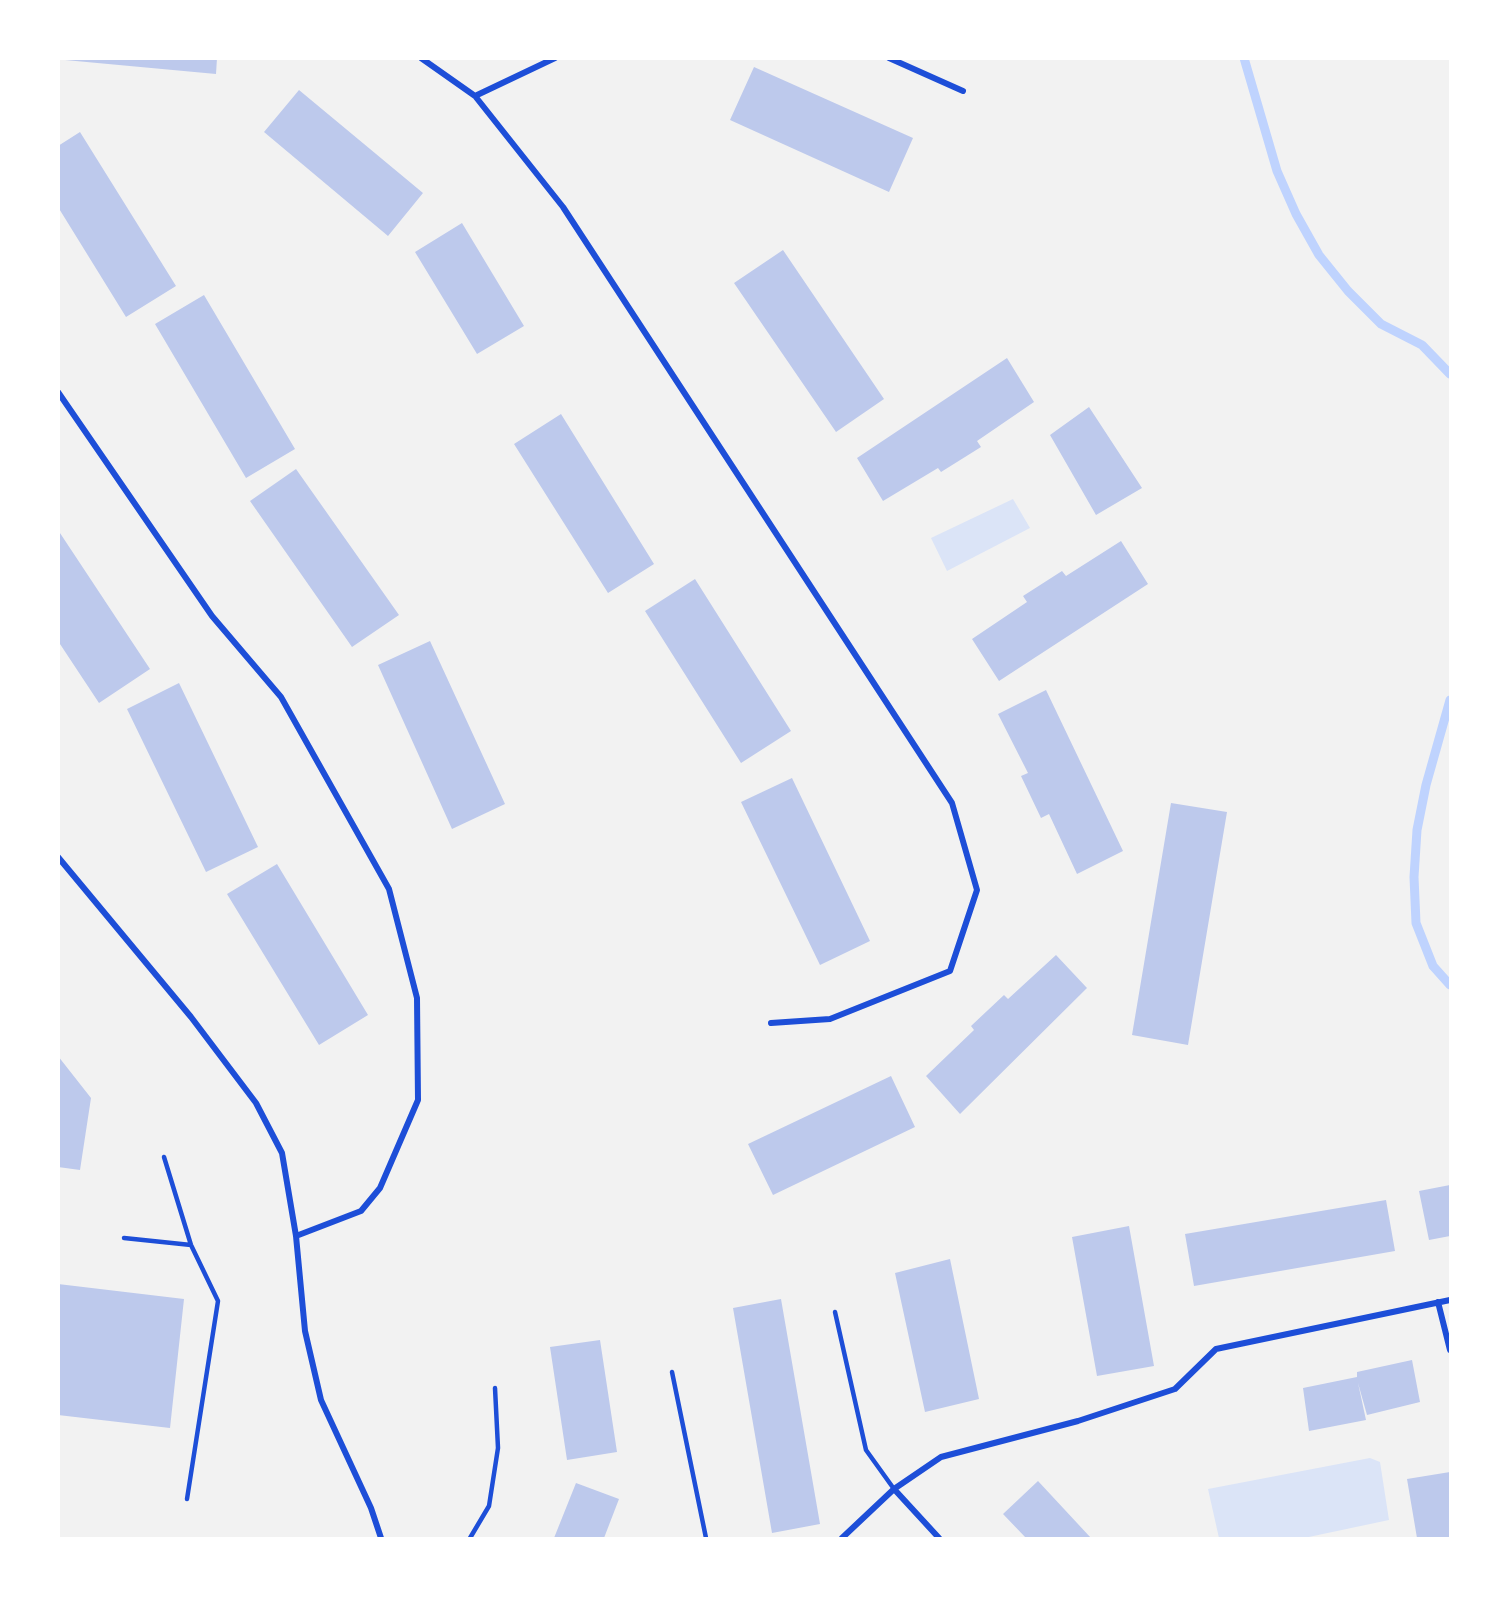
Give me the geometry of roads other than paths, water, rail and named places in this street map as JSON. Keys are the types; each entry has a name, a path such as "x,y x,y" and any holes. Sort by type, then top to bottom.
{"street":[{"path":"421,58 475,96 563,207 952,803 977,890 950,971 830,1019 771,1023"},
{"path":"475,96 555,58"},
{"path":"889,58 963,92"},
{"path":"58,392 212,616 281,697 389,889 417,998 418,1100 380,1188 361,1210 296,1236"},
{"path":"58,857 192,1017 255,1103 282,1153 296,1236 305,1331 321,1400 372,1508 381,1539"},
{"path":"842,1539 894,1489 941,1457 1078,1421 1175,1389 1216,1349 1450,1300"},
{"path":"1438,1302 1450,1350"},
{"path":"894,1489 939,1539"}],"lane":[{"path":"164,1157 190,1245 218,1300 187,1499"},
{"path":"124,1238 190,1245"},
{"path":"836,1312 867,1450 894,1489"},
{"path":"672,1372 706,1539"},
{"path":"470,1539 489,1506 498,1448 495,1388"}],"waterway":[{"path":"1244,58 1277,171 1296,214 1319,255 1348,291 1381,324 1422,345 1450,374"},
{"path":"1450,700 1426,785 1417,830 1414,877 1416,923 1433,966 1450,985"}]}
